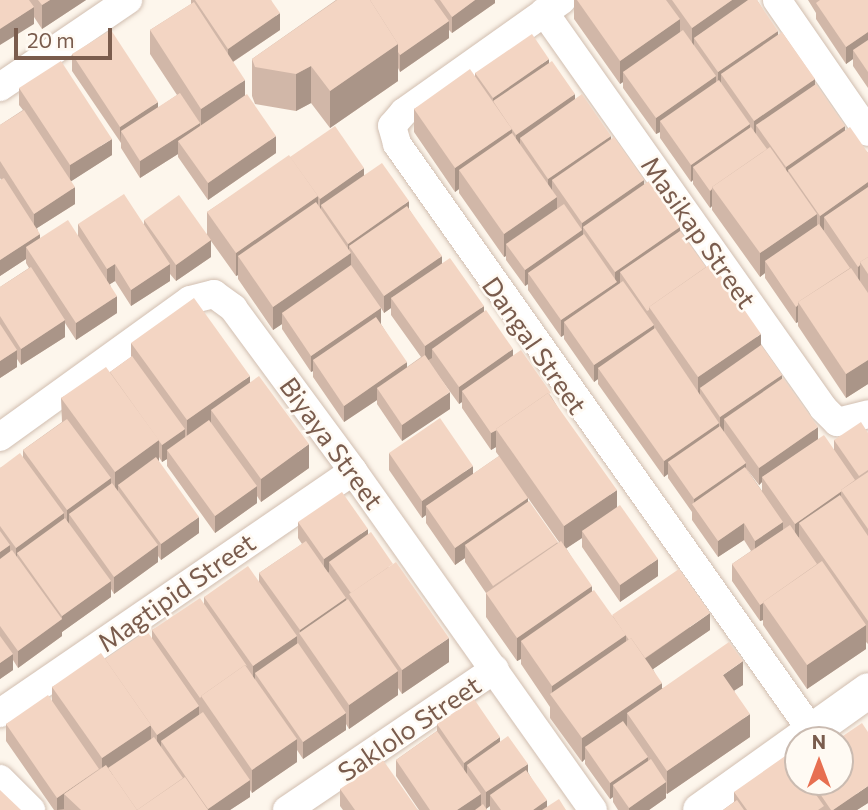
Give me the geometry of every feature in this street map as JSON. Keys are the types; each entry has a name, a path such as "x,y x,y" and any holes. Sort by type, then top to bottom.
{"street":[{"path":"0,87 128,0"},
{"path":"776,0 868,132"},
{"name":"Masikap Street","path":"553,6 823,408 837,422 868,414"},
{"name":"Dangal Street","path":"553,6 404,112 392,126 397,144 808,726"},
{"name":"Biyaya Street","path":"0,437 190,300 214,295 233,308 353,471 593,810"},
{"name":"Magtipid Street","path":"0,713 353,471"},
{"name":"Saklolo Street","path":"287,810 495,669"},
{"path":"817,726 868,690"},
{"path":"700,810 784,749"},
{"path":"0,779 31,810"}],"building":[{"path":"0,0 29,0 34,7 0,29"},
{"path":"195,0 271,0 280,13 228,49"},
{"path":"337,0 370,0 398,44 330,91 311,66 296,74 255,67 252,59"},
{"path":"370,0 434,0 449,21 400,55 398,44"},
{"path":"440,0 475,0 452,17"},
{"path":"577,0 666,0 680,19 620,61"},
{"path":"672,0 732,0 692,28"},
{"path":"748,0 757,0 778,31 718,72 694,38"},
{"path":"820,0 868,0 868,32 846,47 816,3"},
{"path":"194,2 245,80 201,109 150,30"},
{"path":"111,30 158,102 120,127 72,54"},
{"path":"683,30 716,76 656,118 623,72"},
{"path":"782,32 815,79 754,121 721,74"},
{"path":"532,34 549,59 493,98 475,73"},
{"path":"868,40 868,72 853,50"},
{"path":"61,61 112,139 70,165 19,88"},
{"path":"552,61 575,94 516,135 493,101"},
{"path":"470,69 512,129 455,168 414,109"},
{"path":"719,80 750,124 691,165 660,121"},
{"path":"816,84 845,126 786,167 756,125"},
{"path":"180,93 200,123 140,161 121,131"},
{"path":"247,94 276,136 208,183 178,141"},
{"path":"582,94 611,136 548,179 520,138"},
{"path":"24,110 75,187 34,214 0,161 0,125"},
{"path":"335,126 364,168 320,199 290,157"},
{"path":"751,127 767,149 710,191 693,167"},
{"path":"850,127 868,153 868,182 820,216 788,170"},
{"path":"512,133 557,197 504,234 459,170"},
{"path":"614,137 644,180 582,223 552,180"},
{"path":"770,147 817,214 760,253 712,187"},
{"path":"289,155 318,196 236,253 207,212"},
{"path":"382,163 409,201 348,244 321,205"},
{"path":"4,178 40,234 0,260 0,180"},
{"path":"649,181 680,227 615,272 583,227"},
{"path":"868,187 868,257 860,262 858,267 824,217"},
{"path":"124,194 170,264 131,290 115,264 107,269 78,224"},
{"path":"179,195 211,240 176,265 144,220"},
{"path":"316,202 351,253 273,307 238,256"},
{"path":"564,204 582,230 525,270 506,244"},
{"path":"407,206 442,256 384,296 349,246"},
{"path":"68,220 117,296 76,323 26,247"},
{"path":"819,224 850,268 798,302 796,307 765,261"},
{"path":"680,231 706,267 647,311 620,272"},
{"path":"584,234 617,282 561,320 528,273"},
{"path":"868,257 868,274 860,262"},
{"path":"450,258 484,306 425,346 391,298"},
{"path":"712,263 761,334 698,377 649,307"},
{"path":"351,265 381,308 311,356 282,313"},
{"path":"31,267 65,320 21,349 0,316 0,287"},
{"path":"851,268 868,293 868,360 846,374 798,302"},
{"path":"623,281 654,325 594,365 564,322"},
{"path":"194,298 250,376 187,420 131,343"},
{"path":"486,310 513,349 459,387 432,349"},
{"path":"376,317 407,362 344,406 313,360"},
{"path":"0,324 17,350 0,361"},
{"path":"655,328 719,423 664,461 598,368"},
{"path":"761,345 782,375 720,417 700,388"},
{"path":"521,350 551,393 491,433 462,391"},
{"path":"425,355 450,392 402,425 377,388"},
{"path":"132,356 185,429 162,445 110,372"},
{"path":"106,367 159,440 115,472 61,398"},
{"path":"259,376 309,444 261,479 211,410"},
{"path":"783,378 818,427 759,468 724,419"},
{"path":"548,393 617,490 564,526 496,429"},
{"path":"440,418 473,466 422,501 389,453"},
{"path":"67,419 111,478 67,510 23,450"},
{"path":"209,420 257,486 215,516 167,450"},
{"path":"861,422 868,433 868,470 859,476 834,440"},
{"path":"720,426 746,463 694,499 668,462"},
{"path":"824,435 855,480 795,524 762,477"},
{"path":"20,453 64,513 16,548 0,526 0,468"},
{"path":"499,456 528,498 455,548 426,506"},
{"path":"156,457 199,517 161,544 118,485"},
{"path":"745,467 783,522 755,541 744,523 718,541 692,504"},
{"path":"868,472 868,529 841,490"},
{"path":"112,483 158,545 114,577 69,514"},
{"path":"342,492 368,529 324,559 298,522"},
{"path":"840,495 868,536 868,621 799,523"},
{"path":"529,501 558,542 493,586 465,545"},
{"path":"620,505 658,559 620,585 582,531"},
{"path":"65,518 111,581 62,616 17,553"},
{"path":"790,525 817,564 760,605 732,564"},
{"path":"0,531 10,545 0,552"},
{"path":"371,532 393,564 351,593 329,562"},
{"path":"306,541 346,598 300,630 259,573"},
{"path":"561,541 592,586 517,638 486,593"},
{"path":"12,550 62,619 18,651 0,626 0,559"},
{"path":"822,561 866,625 807,665 763,602"},
{"path":"396,562 449,638 402,670 349,594"},
{"path":"248,566 297,636 253,666 204,597"},
{"path":"679,569 710,613 645,658 612,615"},
{"path":"594,590 626,635 552,686 521,641"},
{"path":"200,598 247,666 200,698 152,630"},
{"path":"348,599 398,671 349,705 299,633"},
{"path":"147,631 199,706 157,735 105,659"},
{"path":"0,636 13,654 0,663"},
{"path":"631,638 662,683 582,738 550,694"},
{"path":"729,642 743,661 723,675 750,714 667,771 627,713"},
{"path":"298,643 346,713 303,742 255,673"},
{"path":"101,653 151,725 102,758 52,687"},
{"path":"245,665 297,739 252,770 201,696"},
{"path":"48,695 99,769 57,798 6,724"},
{"path":"474,699 500,737 464,763 437,724"},
{"path":"203,712 250,780 208,809 161,741"},
{"path":"623,721 648,757 610,783 585,747"},
{"path":"862,723 868,732 868,786 854,796 854,728"},
{"path":"437,731 481,794 457,810 430,810 396,760"},
{"path":"508,736 528,764 486,792 467,765"},
{"path":"154,737 183,778 137,810 108,768"},
{"path":"784,757 784,796 817,796 824,806 818,810 747,810 734,792"},
{"path":"651,759 666,782 629,808 613,785"},
{"path":"383,760 418,810 355,810 340,789"},
{"path":"106,765 137,810 81,810 64,794"},
{"path":"526,770 547,800 533,810 501,810 490,795"},
{"path":"185,777 208,810 137,810"},
{"path":"0,790 21,810 0,810"},
{"path":"822,796 853,796 833,810"},
{"path":"559,799 566,810 542,810"},
{"path":"737,800 744,810 723,810"},
{"path":"483,804 487,810 475,810"}]}
